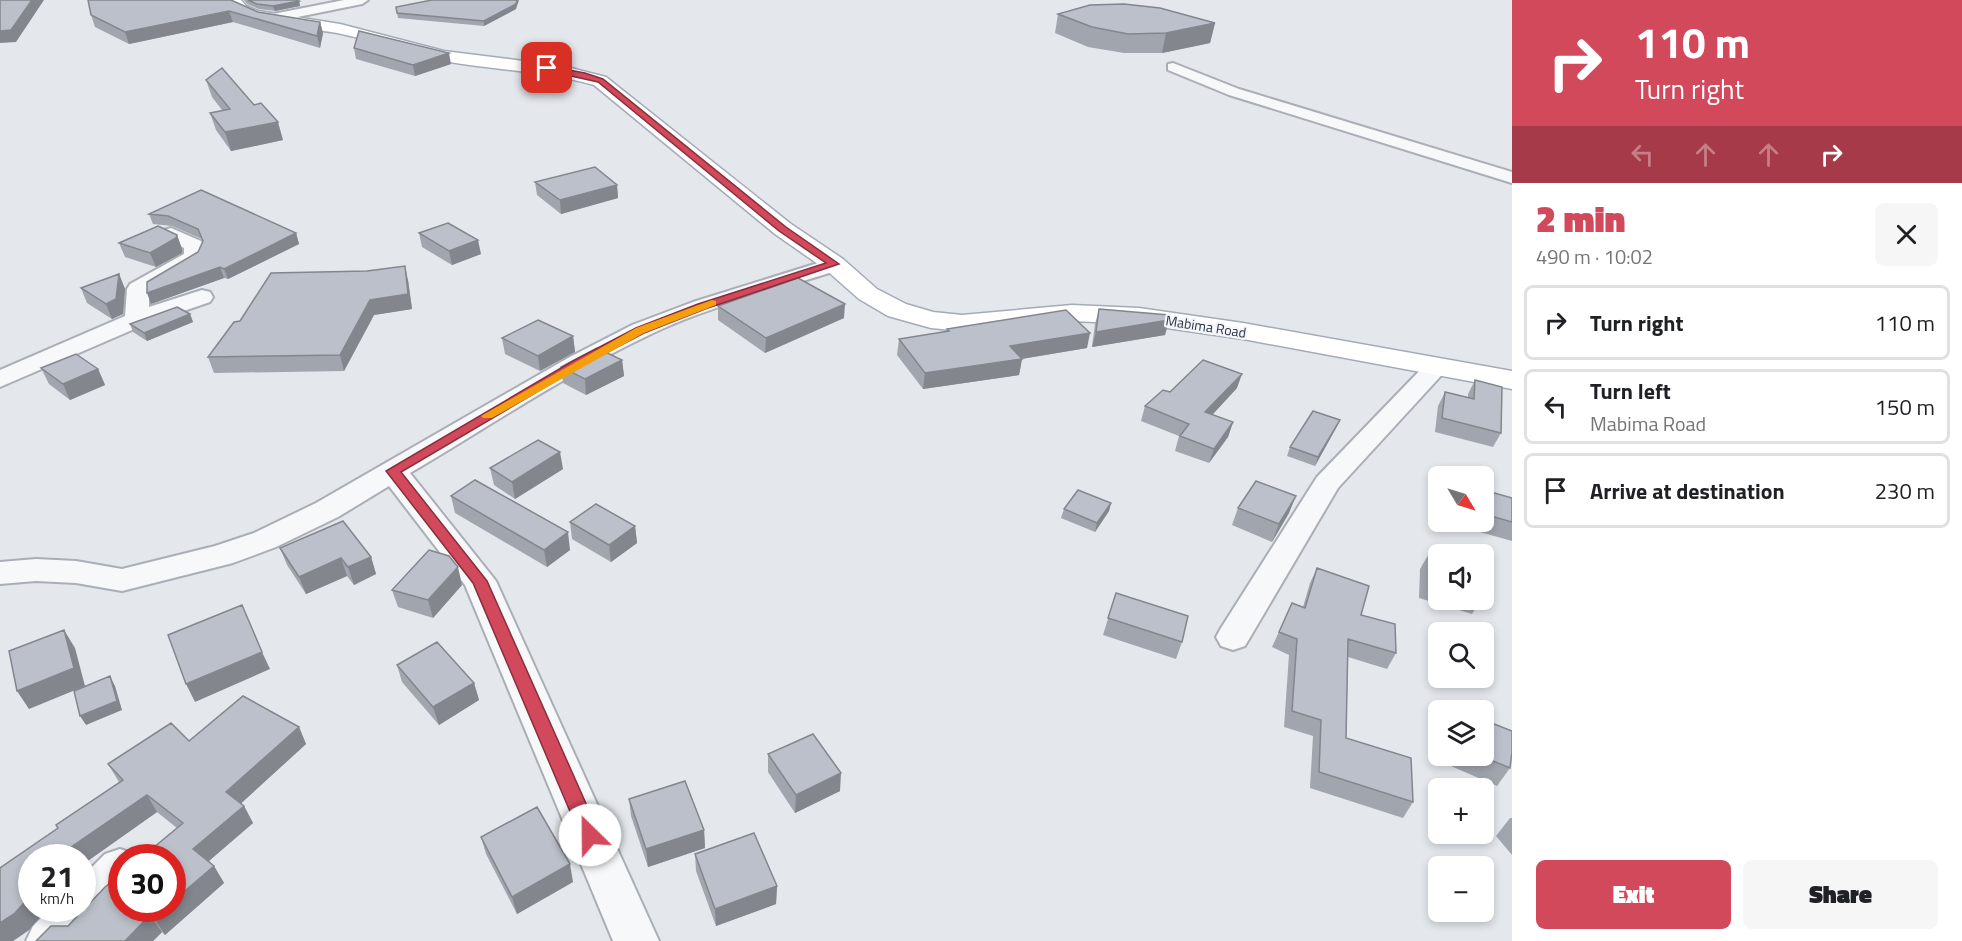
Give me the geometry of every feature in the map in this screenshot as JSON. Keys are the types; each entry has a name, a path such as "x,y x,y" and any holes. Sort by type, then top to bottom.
{"main road":[{"name":"Mabima Road","path":"233,0 241,9 273,18 340,30 444,56 563,70 600,81 783,229 834,264 868,294 897,310 932,320 962,323 1072,313 1139,316 1243,331 1512,380"}],"street":[{"path":"273,18 362,0"},
{"path":"1173,67 1234,92 1512,178"},
{"path":"138,319 135,314 139,305 138,289 194,257 195,245 171,234"},
{"path":"0,573 36,570 76,572 122,580 165,571 265,540 327,510 577,363 640,330 701,307 834,264"},
{"path":"0,379 138,319 202,297"},
{"path":"1233,637 1327,483 1437,367"},
{"path":"393,471 480,581 636,941"},
{"path":"96,893 108,881"},
{"path":"49,941 68,922"}],"building":[{"path":"0,0 32,0 11,30 0,31"},
{"path":"88,0 231,0 258,12 320,22 317,36 229,11 125,32 91,15"},
{"path":"248,0 296,0 299,1 273,6"},
{"path":"432,0 517,0 516,4 484,21 397,13 396,7"},
{"path":"1124,4 1160,8 1215,23 1166,33 1128,34 1092,27 1058,14 1090,5"},
{"path":"359,31 449,53 413,65 354,48"},
{"path":"222,68 254,105 261,103 278,122 225,132 210,113 230,109 206,80"},
{"path":"595,167 617,185 560,200 535,182"},
{"path":"201,190 296,233 224,269 220,267 147,293 147,282 198,252 203,241 198,229 168,216 149,214"},
{"path":"448,223 478,240 449,251 419,233"},
{"path":"158,226 177,235 176,238 150,253 119,243"},
{"path":"405,266 408,294 370,300 340,355 208,357 234,322 240,321 271,273 367,271"},
{"path":"119,274 116,299 106,304 81,288"},
{"path":"798,278 845,304 766,338 718,306"},
{"path":"177,307 190,314 144,333 130,324"},
{"path":"1099,309 1169,315 1169,320 1096,332"},
{"path":"1066,310 1090,333 1010,346 1022,359 925,373 899,339 949,331 947,329"},
{"path":"538,320 573,336 538,356 502,338"},
{"path":"597,348 622,360 585,379 561,367"},
{"path":"76,354 98,369 63,384 41,368"},
{"path":"1203,360 1242,374 1205,412 1233,422 1214,449 1180,436 1189,424 1145,406 1163,390 1170,392"},
{"path":"1475,380 1502,387 1501,433 1442,418 1445,392 1474,399"},
{"path":"1313,411 1340,420 1318,457 1290,447"},
{"path":"538,440 560,452 512,482 490,468"},
{"path":"475,480 568,532 544,550 451,496"},
{"path":"1256,481 1296,496 1279,524 1238,508"},
{"path":"1078,490 1111,503 1097,523 1064,509"},
{"path":"1494,493 1512,498 1512,522 1494,517"},
{"path":"596,504 635,526 609,545 570,522"},
{"path":"343,521 371,557 348,567 341,558 299,577 280,548"},
{"path":"429,550 449,556 458,567 428,600 392,590"},
{"path":"1317,568 1369,586 1361,615 1395,624 1396,653 1348,639 1346,738 1411,758 1413,802 1319,772 1321,720 1292,711 1297,639 1279,632 1292,603 1305,608"},
{"path":"1116,593 1188,616 1182,642 1108,618"},
{"path":"242,605 262,652 186,684 168,635"},
{"path":"64,630 74,668 17,691 9,651"},
{"path":"437,642 474,683 433,707 397,665"},
{"path":"110,676 117,701 80,716 74,691"},
{"path":"243,696 299,727 226,792 244,806 193,849 214,866 186,890 186,844 158,844 183,823 147,795 76,844 35,844 58,828 56,825 123,780 108,764 171,723 189,741"},
{"path":"1494,724 1512,731 1510,768 1494,761"},
{"path":"813,734 841,773 796,795 768,754"},
{"path":"685,781 704,830 646,849 629,799"},
{"path":"537,807 570,864 512,897 481,837"},
{"path":"754,833 777,886 715,909 695,854"},
{"path":"18,856 18,910 0,923 0,868"},
{"path":"108,885 108,922 143,922 125,941 36,941 51,926 68,926 72,922 96,922 96,896"}],"slow traffic":[{"path":"487,416 577,363 640,330 712,303"}],"route":[{"path":"547,68 585,75 600,81 609,91 680,145 783,229 834,264 701,307 640,330 577,363 393,471 480,581 590,835"}]}
